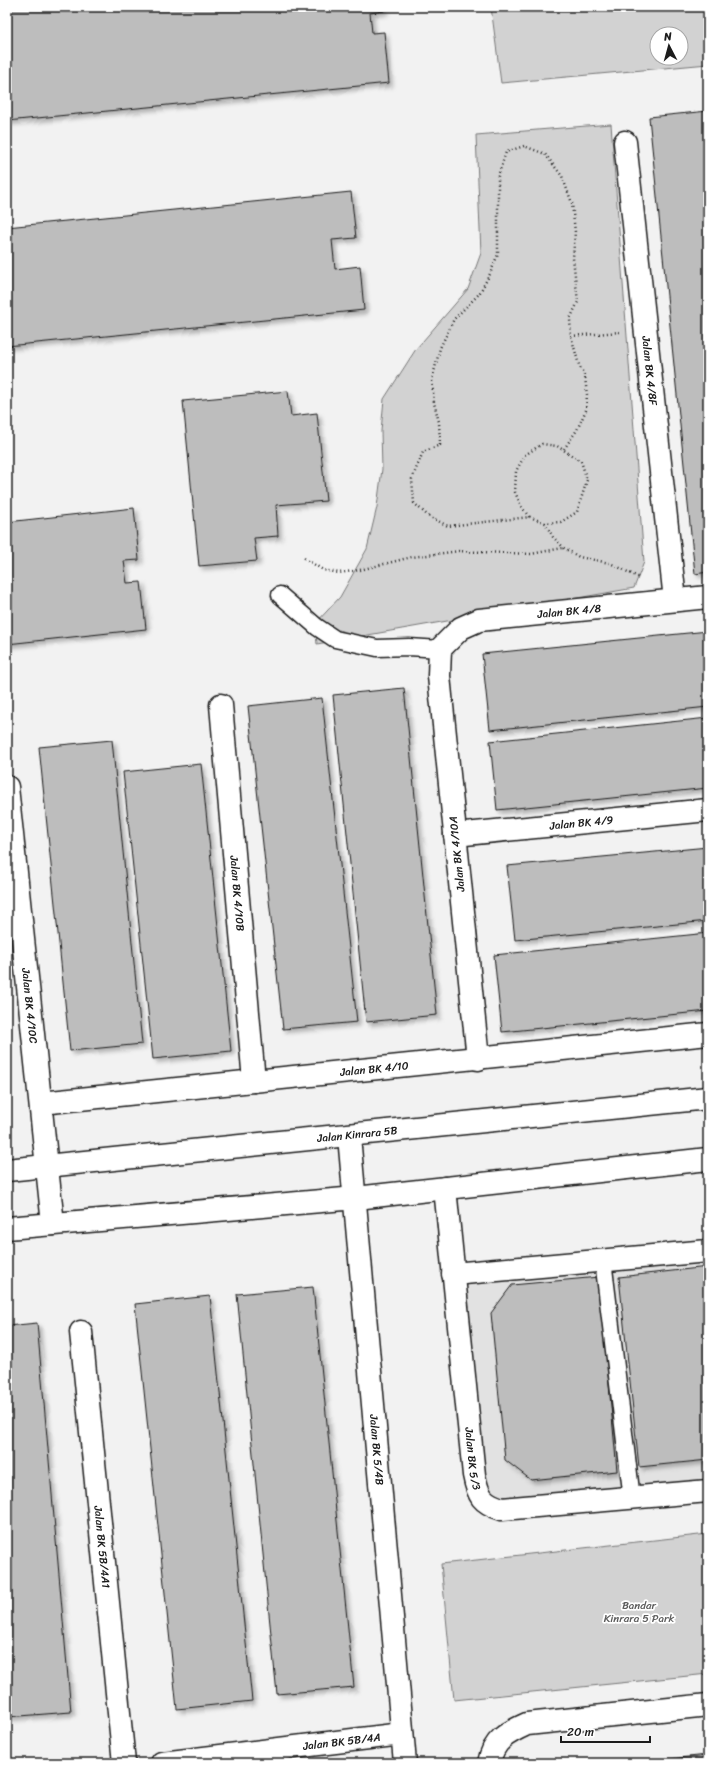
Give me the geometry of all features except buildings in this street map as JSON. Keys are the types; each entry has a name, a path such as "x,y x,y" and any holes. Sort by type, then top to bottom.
{"street":[{"name":"Jalan BK 4/8F","path":"625,142 672,600"},
{"name":"Jalan BK 4/8","path":"440,649 461,628 479,620 708,597"},
{"name":"Jalan BK 4/10A","path":"440,649 439,676 478,1059"},
{"name":"Jalan BK 4/10B","path":"221,705 254,1081"},
{"name":"Jalan BK 4/10C","path":"7,787 53,1224"},
{"name":"Jalan BK 4/9","path":"455,835 708,810"},
{"name":"Jalan BK 4/10","path":"41,1103 478,1059 708,1034"},
{"name":"Jalan Kinrara 5B","path":"7,1170 708,1098"},
{"name":"Jalan BK 5/4B","path":"349,1136 356,1198 405,1763"},
{"path":"7,1228 356,1198 708,1159"},
{"name":"Jalan BK 5/3","path":"445,1188 474,1475 476,1487 481,1498 490,1506 502,1509 708,1492"},
{"path":"453,1274 708,1251"},
{"name":"Jalan BK 5B/4A1","path":"82,1332 124,1763"},
{"path":"489,1763 491,1752 506,1734 527,1724 708,1705"},
{"name":"Jalan BK 5B/4A","path":"162,1763 402,1734"}],"lane":[{"path":"280,595 317,627 335,639 377,648 409,647 440,649"},
{"path":"603,1260 632,1499"}],"path":[{"path":"530,517 521,506 515,492 516,471 525,455 542,444 557,446 582,461 587,480 584,496 577,512 561,522 545,523 530,517 448,526 428,516 414,503 412,479 423,452 440,445 439,422 434,403 432,380 438,354 454,319 479,294 490,274 498,254 498,176 506,152 524,146 545,154 562,176 572,203 575,232 574,258 578,302 570,319 571,336 579,366 585,377 587,402 586,410 580,423 564,449"},
{"path":"571,336 622,332"},
{"path":"545,523 553,537 564,548 579,557 610,563 624,569 660,588 672,600"},
{"path":"304,558 323,570 339,573 360,570 412,557 459,551 531,554 564,548"}],"shaded area":[{"path":"708,1261 708,1481 506,1499 491,1495 486,1483 464,1284"}],"green space":[{"path":"491,7 708,7 708,64 689,66 689,26 649,26 649,66 686,66 501,83"},
{"path":"611,124 644,562 634,588 317,644 315,624 340,597 367,549 377,507 382,469 381,431 384,399 416,349 468,289 481,253 476,135"},
{"name":"Bandar Kinrara 5 Park","path":"708,1534 708,1674 454,1700 441,1564"}]}
